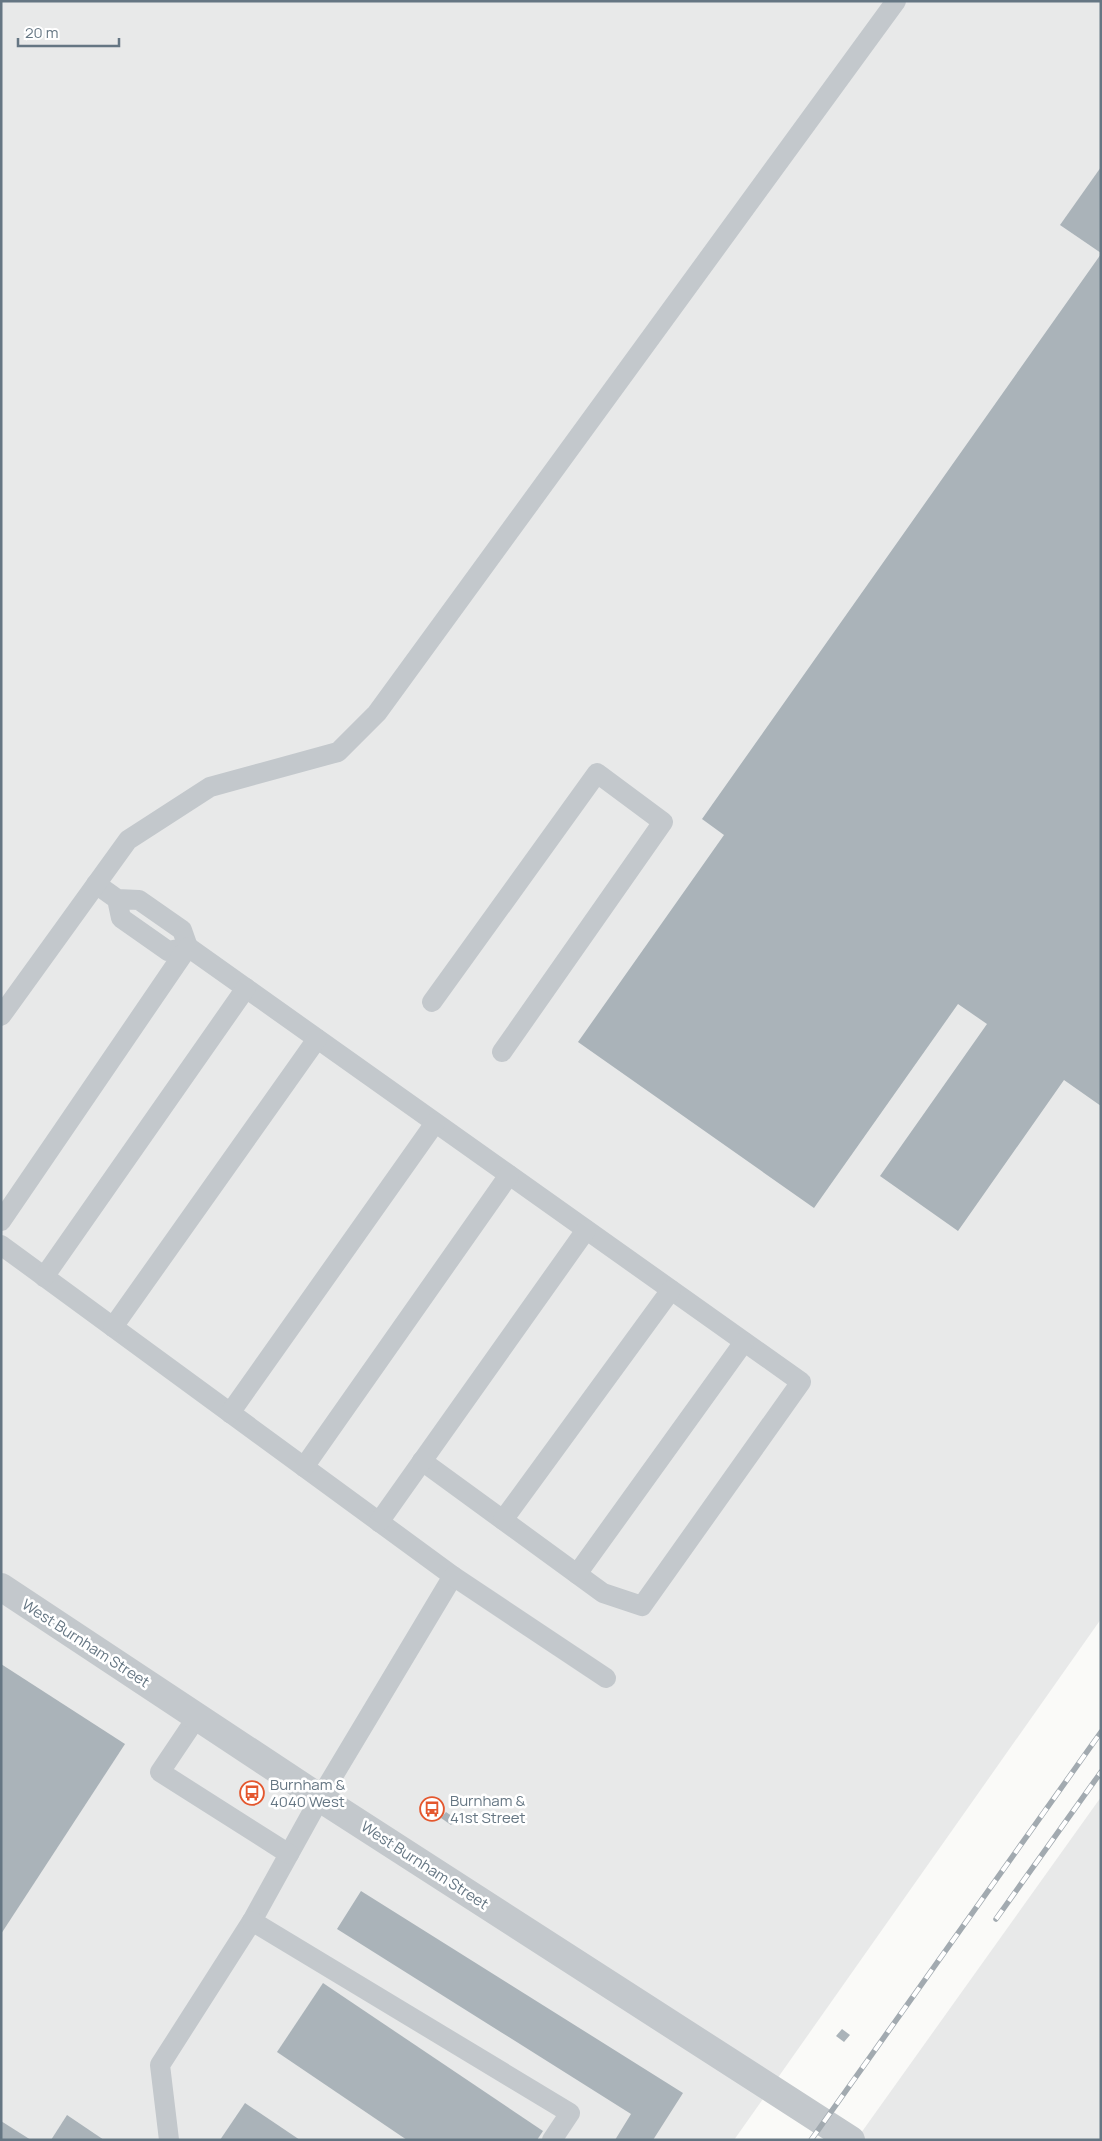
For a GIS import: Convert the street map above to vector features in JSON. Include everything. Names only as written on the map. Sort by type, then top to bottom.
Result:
[{"type":"street","name":"West Burnham Street","points":[[1,1587],[320,1798],[851,2140]]},
{"type":"lane","points":[[1,1016],[128,840],[210,787],[338,752],[377,713],[896,1]]},
{"type":"lane","points":[[432,1002],[597,773],[663,822],[502,1052]]},
{"type":"lane","points":[[96,884],[117,899],[121,918],[168,951],[188,947],[801,1382],[642,1606],[603,1593],[422,1461]]},
{"type":"lane","points":[[1,1221],[188,947]]},
{"type":"lane","points":[[44,1277],[246,988]]},
{"type":"lane","points":[[113,1327],[317,1039]]},
{"type":"lane","points":[[230,1413],[435,1123]]},
{"type":"lane","points":[[304,1467],[509,1175]]},
{"type":"lane","points":[[379,1522],[586,1230]]},
{"type":"lane","points":[[1,1245],[452,1576],[606,1678]]},
{"type":"lane","points":[[503,1520],[671,1290]]},
{"type":"lane","points":[[577,1574],[744,1342]]},
{"type":"lane","points":[[169,2140],[160,2065],[252,1921],[320,1798],[452,1576]]},
{"type":"lane","points":[[197,1717],[160,1772],[289,1854]]},
{"type":"lane","points":[[252,1921],[570,2113],[552,2140]]},
{"type":"shaded area","points":[[1,1],[1101,1],[1101,1619],[734,2140],[1,2140]]},
{"type":"shaded area","points":[[1101,1797],[1101,2140],[856,2140]]},
{"type":"building","points":[[1101,167],[1101,253],[1060,225]]},
{"type":"building","points":[[1101,254],[1101,1106],[1064,1080],[958,1231],[880,1176],[987,1024],[958,1004],[814,1208],[578,1042],[724,835],[702,819]]},
{"type":"building","points":[[1,1664],[125,1744],[1,1934]]},
{"type":"building","points":[[446,1812],[456,1819],[451,1825],[441,1818]]},
{"type":"building","points":[[361,1891],[683,2093],[653,2140],[615,2140],[631,2114],[337,1929]]},
{"type":"building","points":[[323,1983],[543,2131],[537,2140],[407,2140],[277,2052]]},
{"type":"building","points":[[842,2029],[850,2035],[844,2042],[836,2036]]},
{"type":"building","points":[[245,2103],[300,2140],[220,2140]]},
{"type":"building","points":[[67,2115],[104,2140],[51,2140]]},
{"type":"building","points":[[1,2121],[31,2140],[1,2140]]},
{"type":"railway","points":[[811,2140],[1101,1732]]},
{"type":"railway","points":[[996,1919],[1101,1772]]},
{"type":"place","name":"Burnham & 4040 West","points":[[252,1793]]},
{"type":"place","name":"Burnham & 41st Street","points":[[432,1809]]}]
